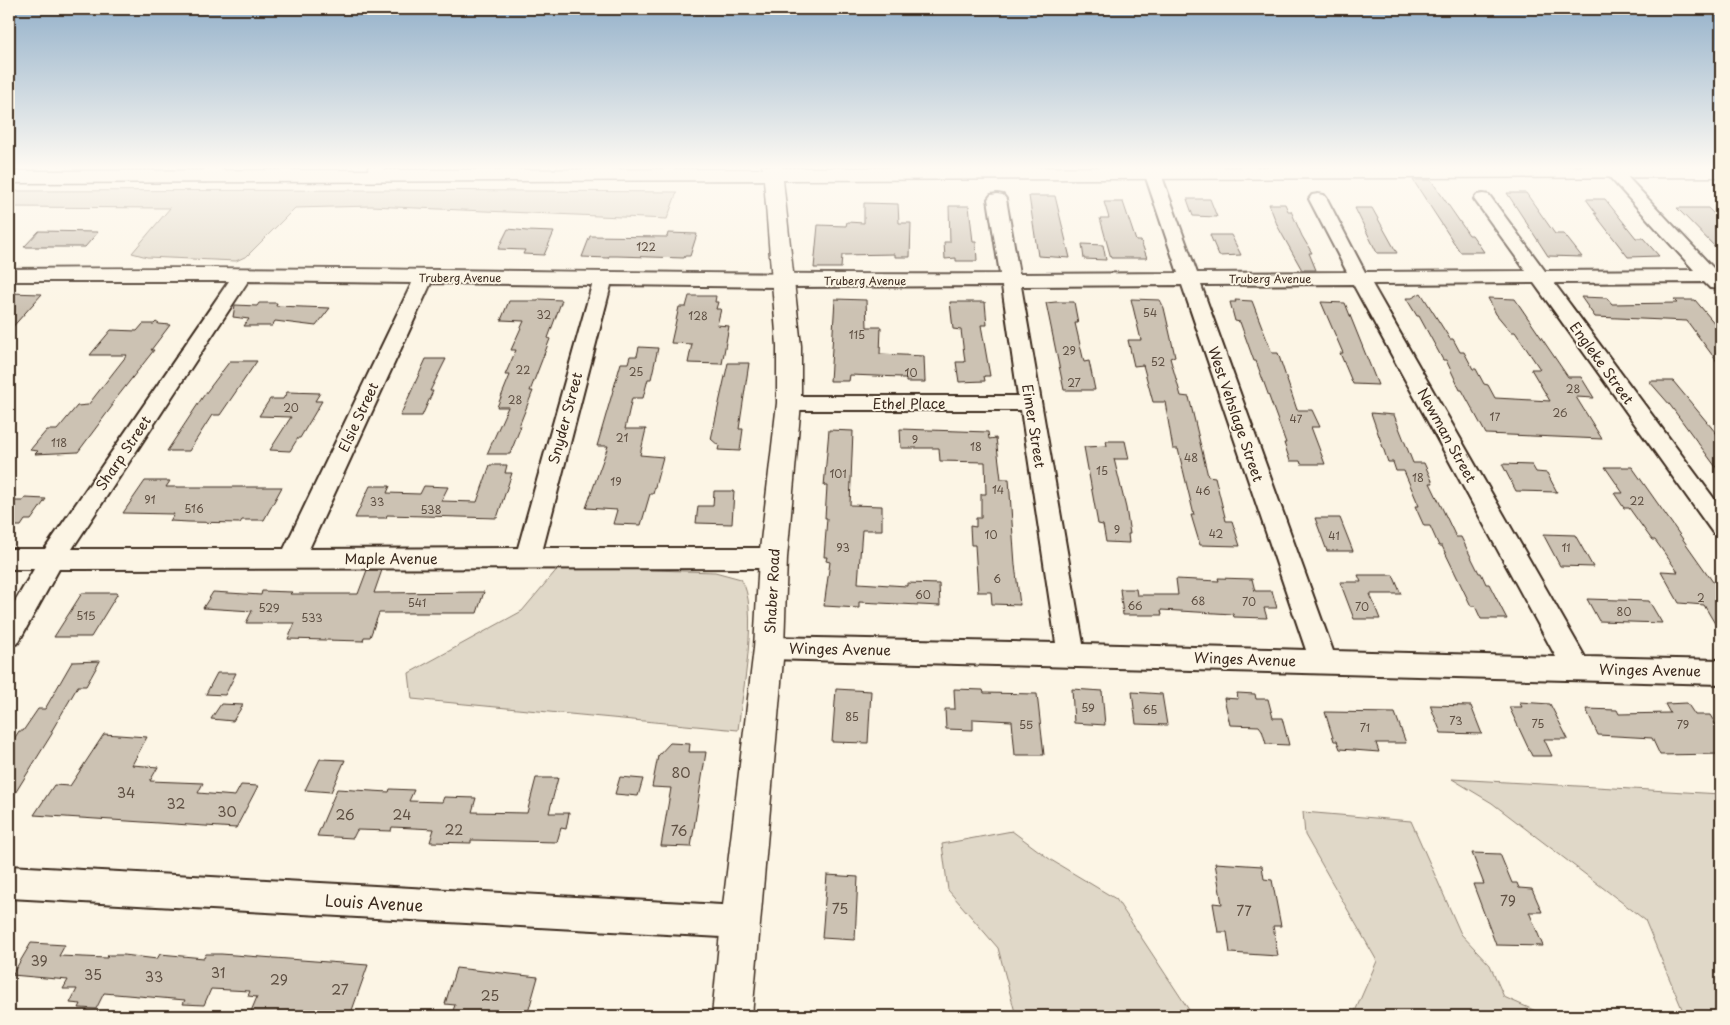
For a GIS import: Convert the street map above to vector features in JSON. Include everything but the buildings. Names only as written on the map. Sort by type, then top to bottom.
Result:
[{"type":"main road","name":"Shaber Road","points":[[732,1016],[769,648],[773,558],[789,403],[789,346],[777,214]]},
{"type":"street","name":"Eimer Street","points":[[1000,214],[1071,654]]},
{"type":"street","name":"West Vehslage Street","points":[[1166,214],[1323,661]]},
{"type":"street","name":"Newman Street","points":[[1326,214],[1577,669]]},
{"type":"street","name":"Engleke Street","points":[[1494,214],[1721,526]]},
{"type":"street","points":[[1654,214],[1718,280]]},
{"type":"street","name":"Truberg Avenue","points":[[9,275],[242,275],[784,280],[1539,278],[1718,280]]},
{"type":"street","name":"Sharp Street","points":[[9,635],[52,559],[242,275]]},
{"type":"street","name":"Elsie Street","points":[[292,558],[424,277]]},
{"type":"street","name":"Snyder Street","points":[[528,557],[603,278]]},
{"type":"street","name":"Ethel Place","points":[[789,403],[1030,403]]},
{"type":"street","name":"Maple Avenue","points":[[9,559],[773,558]]},
{"type":"street","name":"Winges Avenue","points":[[769,648],[1071,654],[1721,672]]},
{"type":"street","name":"Louis Avenue","points":[[9,882],[740,922]]},
{"type":"shaded area","points":[[165,214],[289,214],[247,256],[236,261],[147,257],[132,253]]},
{"type":"shaded area","points":[[549,214],[669,214],[667,219]]},
{"type":"shaded area","points":[[559,567],[715,572],[741,579],[749,609],[749,629],[746,674],[738,730],[412,699],[409,673],[522,611]]},
{"type":"shaded area","points":[[1452,779],[1721,794],[1721,1016],[1685,1016],[1645,920],[1492,803]]},
{"type":"shaded area","points":[[1303,812],[1411,821],[1461,934],[1490,965],[1504,997],[1547,1016],[1353,1016],[1377,961],[1305,835]]},
{"type":"shaded area","points":[[1012,831],[1051,860],[1116,899],[1193,1016],[1016,1016],[998,948],[948,890],[942,844]]}]
